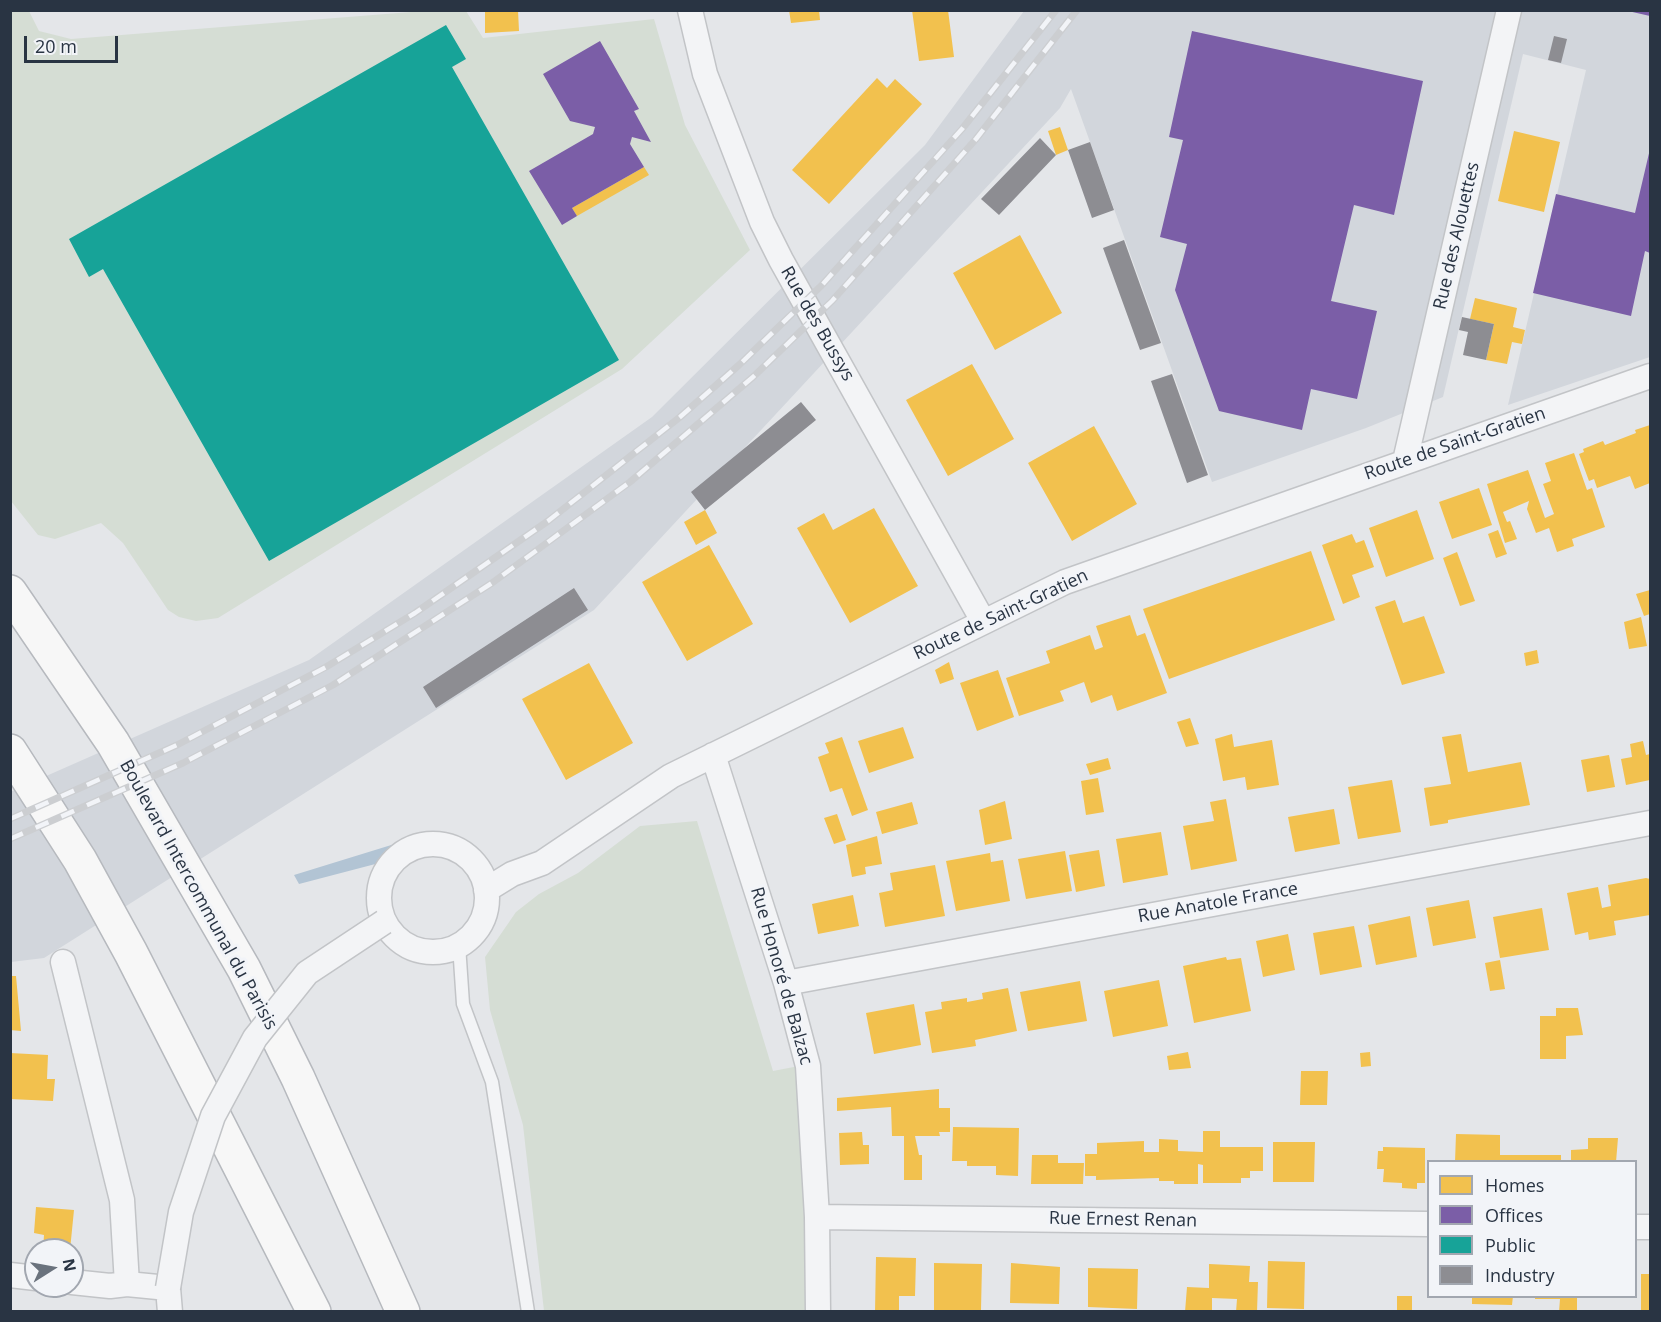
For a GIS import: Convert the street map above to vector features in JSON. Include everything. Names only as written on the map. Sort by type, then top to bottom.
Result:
[{"type":"highway","name":"Boulevard Intercommunal du Parisis","points":[[10,592],[113,742],[185,863],[244,969],[307,1098],[403,1311]]},
{"type":"highway","points":[[10,751],[80,860],[131,952],[314,1311]]},
{"type":"street","name":"Rue des Bussys","points":[[690,10],[705,74],[762,222],[983,621]]},
{"type":"street","name":"Rue des Alouettes","points":[[1405,461],[1509,10]]},
{"type":"street","name":"Route de Saint-Gratien","points":[[486,890],[512,874],[542,863],[671,776],[1065,582],[1650,376]]},
{"type":"street","name":"Rue Honoré de Balzac","points":[[713,755],[786,983],[808,1066],[817,1217],[818,1311]]},
{"type":"street","name":"Rue Anatole France","points":[[786,983],[1650,823]]},
{"type":"street","points":[[435,844],[453,848],[469,858],[480,872],[486,890],[486,906],[481,922],[472,935],[459,945],[443,951],[425,952],[409,946],[394,936],[384,922],[379,904],[380,885],[387,868],[400,855],[416,846],[435,844]]},
{"type":"street","points":[[170,1311],[168,1287],[181,1212],[213,1116],[255,1038],[307,973],[384,922]]},
{"type":"street","points":[[63,962],[122,1200],[127,1284]]},
{"type":"street","name":"Rue Ernest Renan","points":[[817,1217],[1427,1224]]},
{"type":"street","points":[[84,1283],[168,1287]]},
{"type":"lane","points":[[459,945],[463,1004],[492,1082],[528,1311]]},
{"type":"shaded area","points":[[436,10],[466,11],[483,38],[654,19],[685,125],[750,250],[622,369],[218,618],[196,621],[179,617],[168,610],[123,543],[101,523],[55,539],[38,535],[11,501],[11,11],[29,11],[39,31],[71,39]]},
{"type":"shaded area","points":[[1024,11],[1650,11],[1650,357],[1508,405],[1586,70],[1523,54],[1443,397],[1366,428],[1212,482],[1071,89],[1060,108],[594,610],[44,958],[11,962],[10,792],[309,660],[652,417],[925,145]]},
{"type":"shaded area","points":[[697,821],[773,1071],[799,1066],[803,1187],[814,1217],[805,1282],[807,1311],[544,1311],[523,1125],[490,1010],[485,957],[516,912],[539,894],[578,873],[640,826]]},
{"type":"water","points":[[438,836],[452,844],[406,847],[383,862],[299,884],[294,875],[414,838]]},
{"type":"building: Homes","points":[[485,10],[518,10],[519,31],[485,33]]},
{"type":"building: Homes","points":[[789,10],[819,10],[820,20],[791,23]]},
{"type":"building: Homes","points":[[912,10],[948,10],[954,57],[919,61]]},
{"type":"building: Homes","points":[[877,78],[887,88],[895,79],[922,104],[829,204],[792,170]]},
{"type":"building: Homes","points":[[1060,127],[1068,150],[1056,155],[1048,131]]},
{"type":"building: Homes","points":[[1514,131],[1560,142],[1544,212],[1498,201]]},
{"type":"building: Homes","points":[[644,167],[649,175],[577,216],[572,208]]},
{"type":"building: Homes","points":[[1020,235],[1062,313],[995,350],[953,273]]},
{"type":"building: Homes","points":[[1475,298],[1517,308],[1513,327],[1525,330],[1522,344],[1512,342],[1507,364],[1486,360],[1494,324],[1470,319]]},
{"type":"building: Homes","points":[[972,364],[1014,439],[948,476],[906,400]]},
{"type":"building: Homes","points":[[1650,425],[1650,483],[1635,489],[1630,476],[1597,488],[1594,479],[1589,481],[1579,454],[1584,452],[1583,449],[1603,441],[1605,445]]},
{"type":"building: Homes","points":[[1094,426],[1137,504],[1072,541],[1028,463]]},
{"type":"building: Homes","points":[[1574,453],[1587,490],[1592,488],[1605,527],[1572,539],[1574,546],[1557,552],[1549,528],[1536,533],[1527,509],[1529,501],[1503,512],[1507,522],[1510,521],[1517,539],[1505,543],[1487,484],[1528,470],[1545,518],[1554,514],[1543,484],[1551,481],[1545,463]]},
{"type":"building: Homes","points":[[1479,488],[1492,525],[1452,539],[1439,502]]},
{"type":"building: Homes","points":[[874,508],[918,586],[850,623],[797,528],[824,513],[833,530]]},
{"type":"building: Homes","points":[[705,510],[717,533],[696,545],[684,522]]},
{"type":"building: Homes","points":[[1417,510],[1434,559],[1386,577],[1369,528]]},
{"type":"building: Homes","points":[[1498,530],[1507,554],[1496,558],[1488,534]]},
{"type":"building: Homes","points":[[1352,534],[1356,543],[1364,540],[1374,567],[1352,575],[1360,597],[1343,604],[1322,545]]},
{"type":"building: Homes","points":[[709,545],[753,624],[687,661],[642,582]]},
{"type":"building: Homes","points":[[1311,551],[1335,620],[1169,679],[1143,609]]},
{"type":"building: Homes","points":[[1457,552],[1475,601],[1460,606],[1443,558]]},
{"type":"building: Homes","points":[[1650,590],[1650,614],[1644,616],[1636,594]]},
{"type":"building: Homes","points":[[1395,600],[1403,623],[1424,616],[1445,673],[1402,685],[1375,607]]},
{"type":"building: Homes","points":[[1130,615],[1137,636],[1145,633],[1167,693],[1117,711],[1112,695],[1091,703],[1084,682],[1060,691],[1064,701],[1019,716],[1006,678],[1050,663],[1046,651],[1090,635],[1095,650],[1103,647],[1096,626]]},
{"type":"building: Homes","points":[[1641,617],[1647,646],[1629,649],[1624,622]]},
{"type":"building: Homes","points":[[1537,650],[1539,663],[1526,666],[1524,653]]},
{"type":"building: Homes","points":[[949,662],[954,679],[940,684],[935,670]]},
{"type":"building: Homes","points":[[589,663],[633,743],[566,780],[522,699]]},
{"type":"building: Homes","points":[[998,670],[1014,717],[977,731],[960,683]]},
{"type":"building: Homes","points":[[1190,718],[1199,744],[1186,747],[1177,722]]},
{"type":"building: Homes","points":[[903,727],[914,758],[869,773],[858,741]]},
{"type":"building: Homes","points":[[1232,734],[1234,747],[1272,740],[1279,785],[1247,790],[1245,777],[1223,781],[1215,739]]},
{"type":"building: Homes","points":[[1461,734],[1468,772],[1521,762],[1530,805],[1448,820],[1448,823],[1430,826],[1424,788],[1451,784],[1442,737]]},
{"type":"building: Homes","points":[[842,737],[868,810],[852,816],[842,788],[830,792],[818,757],[829,753],[825,743]]},
{"type":"building: Homes","points":[[1643,741],[1646,755],[1650,754],[1650,780],[1626,785],[1621,759],[1632,757],[1630,744]]},
{"type":"building: Homes","points":[[1609,755],[1615,787],[1587,792],[1581,760]]},
{"type":"building: Homes","points":[[1108,758],[1111,769],[1090,775],[1086,764]]},
{"type":"building: Homes","points":[[1098,778],[1104,812],[1086,815],[1081,781]]},
{"type":"building: Homes","points":[[1392,780],[1401,832],[1358,839],[1348,787]]},
{"type":"building: Homes","points":[[1226,799],[1237,861],[1191,870],[1183,826],[1214,821],[1210,802]]},
{"type":"building: Homes","points":[[1005,801],[1012,839],[985,845],[979,810]]},
{"type":"building: Homes","points":[[912,802],[918,824],[882,834],[876,812]]},
{"type":"building: Homes","points":[[1334,809],[1340,844],[1295,852],[1288,817]]},
{"type":"building: Homes","points":[[837,814],[846,840],[834,844],[824,818]]},
{"type":"building: Homes","points":[[1161,832],[1168,875],[1123,883],[1116,839]]},
{"type":"building: Homes","points":[[877,836],[882,864],[865,867],[866,874],[852,877],[846,845]]},
{"type":"building: Homes","points":[[1099,850],[1105,886],[1076,892],[1069,855]]},
{"type":"building: Homes","points":[[1065,851],[1072,891],[1026,899],[1018,859]]},
{"type":"building: Homes","points":[[990,853],[991,862],[1003,860],[1010,901],[956,911],[946,861]]},
{"type":"building: Homes","points":[[935,865],[945,916],[885,927],[879,893],[893,890],[890,873]]},
{"type":"building: Homes","points":[[1650,879],[1650,915],[1614,921],[1616,935],[1589,940],[1588,932],[1575,935],[1567,893],[1598,887],[1602,908],[1611,906],[1608,885]]},
{"type":"building: Homes","points":[[853,895],[859,926],[818,934],[812,904]]},
{"type":"building: Homes","points":[[1469,900],[1476,938],[1433,946],[1426,908]]},
{"type":"building: Homes","points":[[1542,908],[1549,950],[1500,958],[1493,917]]},
{"type":"building: Homes","points":[[1410,916],[1417,957],[1376,965],[1368,925]]},
{"type":"building: Homes","points":[[1354,926],[1362,967],[1320,975],[1313,933]]},
{"type":"building: Homes","points":[[1288,934],[1295,970],[1263,977],[1256,941]]},
{"type":"building: Homes","points":[[1226,957],[1227,960],[1241,958],[1251,1011],[1194,1023],[1183,966]]},
{"type":"building: Homes","points":[[1500,960],[1505,989],[1490,991],[1485,963]]},
{"type":"building: Homes","points":[[10,976],[16,976],[21,1031],[10,1030]]},
{"type":"building: Homes","points":[[1159,980],[1168,1026],[1113,1037],[1104,991]]},
{"type":"building: Homes","points":[[1080,981],[1087,1021],[1028,1031],[1020,992]]},
{"type":"building: Homes","points":[[1008,988],[1017,1031],[975,1040],[976,1046],[932,1053],[925,1012],[942,1009],[941,1002],[967,998],[967,1002],[983,999],[982,993]]},
{"type":"building: Homes","points":[[914,1004],[921,1045],[874,1054],[866,1013]]},
{"type":"building: Homes","points":[[1556,1008],[1578,1008],[1583,1035],[1566,1036],[1566,1059],[1540,1059],[1540,1016],[1556,1016]]},
{"type":"building: Homes","points":[[1188,1052],[1191,1068],[1169,1070],[1167,1056]]},
{"type":"building: Homes","points":[[1370,1052],[1371,1066],[1361,1067],[1360,1053]]},
{"type":"building: Homes","points":[[10,1053],[48,1055],[47,1079],[55,1079],[53,1101],[10,1099]]},
{"type":"building: Homes","points":[[1301,1071],[1328,1071],[1327,1105],[1300,1105]]},
{"type":"building: Homes","points":[[939,1089],[939,1108],[950,1108],[950,1132],[939,1132],[940,1136],[915,1136],[919,1155],[922,1155],[922,1180],[904,1180],[904,1136],[892,1136],[891,1107],[837,1111],[837,1098]]},
{"type":"building: Homes","points":[[953,1127],[1019,1128],[1018,1176],[996,1175],[996,1166],[967,1166],[967,1161],[952,1161]]},
{"type":"building: Homes","points":[[1203,1131],[1220,1131],[1220,1147],[1263,1147],[1263,1171],[1250,1171],[1250,1178],[1241,1178],[1241,1183],[1203,1183],[1203,1165],[1198,1164],[1198,1184],[1174,1184],[1174,1181],[1159,1181],[1159,1178],[1096,1180],[1096,1176],[1085,1176],[1085,1154],[1097,1154],[1097,1143],[1144,1141],[1144,1152],[1159,1152],[1159,1139],[1178,1140],[1178,1151],[1203,1152]]},
{"type":"building: Homes","points":[[862,1132],[863,1145],[869,1145],[869,1164],[840,1165],[839,1133]]},
{"type":"building: Homes","points":[[1456,1134],[1500,1135],[1500,1155],[1561,1155],[1561,1160],[1455,1160]]},
{"type":"building: Homes","points":[[1588,1138],[1618,1138],[1616,1160],[1571,1160],[1571,1150],[1588,1149]]},
{"type":"building: Homes","points":[[1273,1142],[1315,1142],[1314,1182],[1273,1182]]},
{"type":"building: Homes","points":[[1383,1147],[1425,1148],[1425,1183],[1417,1183],[1417,1189],[1402,1188],[1402,1183],[1383,1182],[1384,1169],[1377,1169],[1378,1151],[1383,1151]]},
{"type":"building: Homes","points":[[1032,1155],[1058,1155],[1058,1163],[1084,1163],[1083,1184],[1031,1184]]},
{"type":"building: Homes","points":[[36,1207],[74,1210],[71,1238],[44,1238],[44,1235],[34,1233]]},
{"type":"building: Homes","points":[[876,1257],[916,1258],[915,1296],[899,1296],[899,1312],[875,1312]]},
{"type":"building: Homes","points":[[1268,1261],[1305,1262],[1304,1309],[1267,1308]]},
{"type":"building: Homes","points":[[934,1263],[982,1264],[981,1310],[934,1310]]},
{"type":"building: Homes","points":[[1011,1263],[1060,1267],[1059,1304],[1010,1303]]},
{"type":"building: Homes","points":[[1209,1264],[1250,1266],[1249,1282],[1258,1282],[1257,1312],[1236,1312],[1237,1299],[1212,1298],[1212,1312],[1185,1312],[1187,1287],[1209,1288]]},
{"type":"building: Homes","points":[[1088,1268],[1138,1269],[1137,1309],[1088,1307]]},
{"type":"building: Homes","points":[[1641,1274],[1650,1274],[1650,1312],[1641,1312]]},
{"type":"building: Homes","points":[[1397,1296],[1412,1296],[1412,1312],[1397,1312]]},
{"type":"building: Homes","points":[[1472,1298],[1513,1298],[1512,1305],[1472,1304]]},
{"type":"building: Homes","points":[[1577,1298],[1577,1312],[1559,1312],[1560,1299],[1535,1299]]},
{"type":"building: Offices","points":[[1650,10],[1650,16],[1628,11]]},
{"type":"building: Offices","points":[[1192,31],[1423,81],[1394,215],[1354,205],[1331,301],[1377,311],[1357,399],[1311,389],[1302,430],[1219,411],[1175,290],[1187,244],[1160,237],[1183,140],[1169,137]]},
{"type":"building: Offices","points":[[600,41],[639,109],[634,111],[651,142],[632,137],[630,144],[644,167],[572,208],[577,216],[562,225],[529,171],[593,134],[595,127],[570,121],[543,74]]},
{"type":"building: Offices","points":[[1650,149],[1650,253],[1645,251],[1631,316],[1533,293],[1556,194],[1635,213]]},
{"type":"building: Public","points":[[446,25],[466,59],[452,67],[619,360],[269,561],[103,269],[89,277],[69,239]]},
{"type":"building: Industry","points":[[1554,36],[1567,39],[1561,63],[1548,60]]},
{"type":"building: Industry","points":[[1040,138],[1056,155],[999,215],[981,199]]},
{"type":"building: Industry","points":[[1090,142],[1114,210],[1092,218],[1068,150]]},
{"type":"building: Industry","points":[[1124,240],[1161,343],[1140,350],[1103,248]]},
{"type":"building: Industry","points":[[1462,317],[1494,324],[1486,360],[1463,355],[1468,332],[1459,330]]},
{"type":"building: Industry","points":[[1172,374],[1208,475],[1187,483],[1151,381]]},
{"type":"building: Industry","points":[[801,402],[816,420],[705,510],[691,492]]},
{"type":"building: Industry","points":[[574,588],[588,610],[436,708],[423,687]]},
{"type":"railway","points":[[10,819],[177,745],[326,667],[415,613],[548,521],[680,417],[739,365],[822,285],[962,129],[1056,10]]},
{"type":"railway","points":[[10,839],[183,763],[333,685],[492,583],[630,482],[753,377],[832,301],[976,139],[1077,10]]}]
